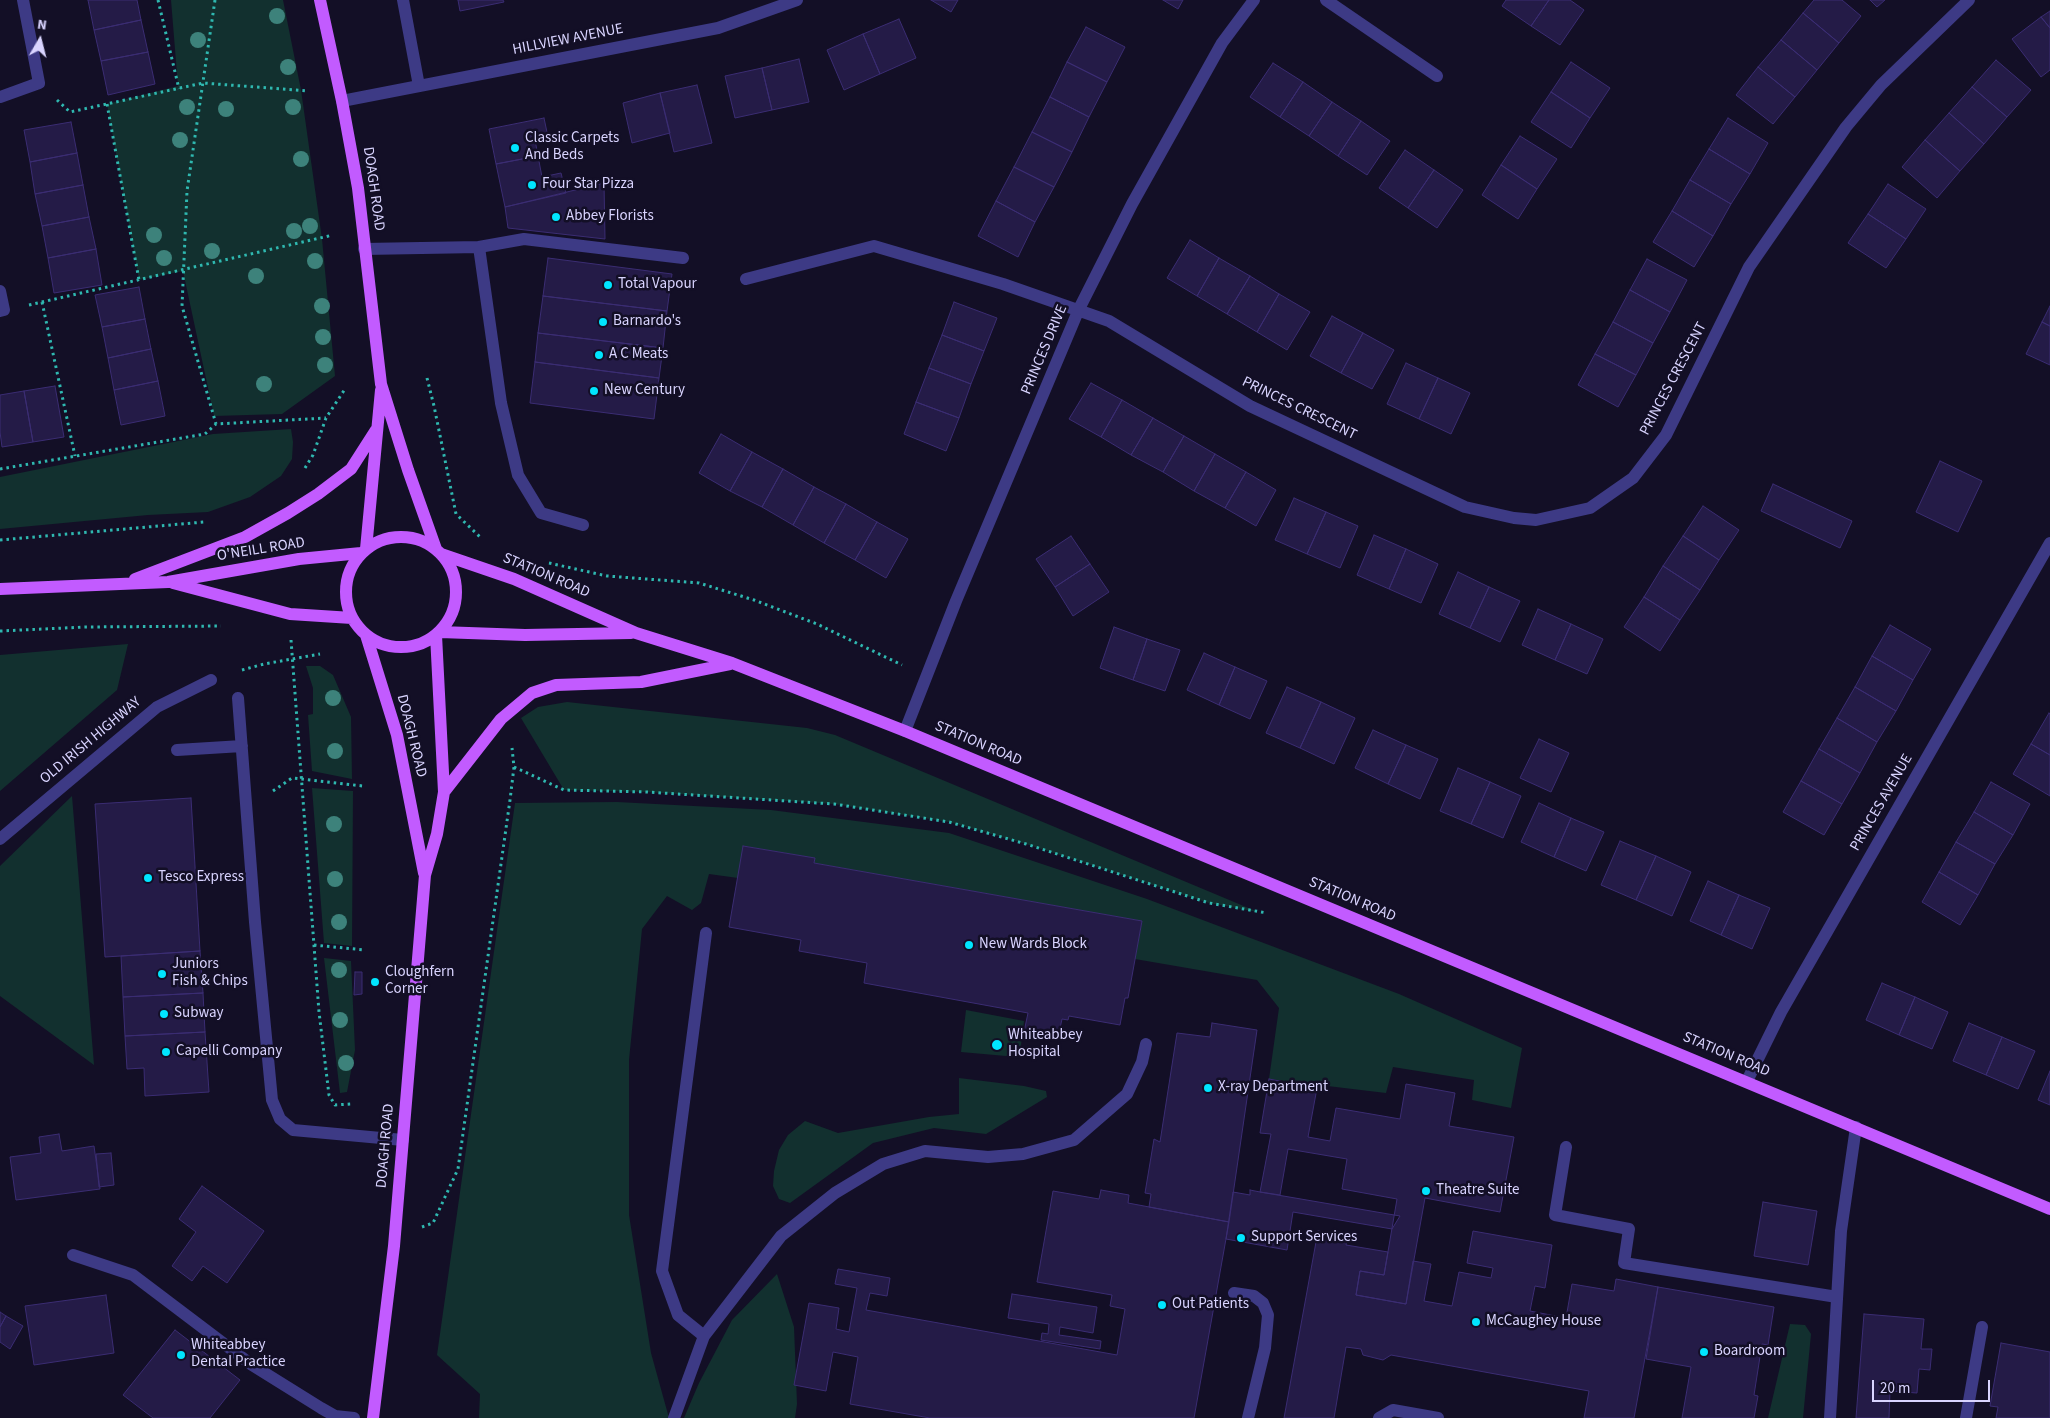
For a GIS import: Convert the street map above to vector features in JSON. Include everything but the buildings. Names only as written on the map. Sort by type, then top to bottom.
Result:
[{"type":"main road","name":"DOAGH ROAD","points":[[320,0],[342,101],[358,188],[381,384],[408,470],[438,552]]},
{"type":"main road","name":"DOAGH ROAD","points":[[363,551],[381,384]]},
{"type":"main road","points":[[124,584],[245,538],[288,513],[318,494],[351,469],[376,430]]},
{"type":"main road","points":[[393,537],[409,537],[423,542],[438,552],[451,568],[456,584],[456,602],[450,618],[438,634],[419,645],[401,648],[382,645],[366,635],[352,618],[346,602],[346,584],[351,568],[363,551],[379,541],[393,537]]},
{"type":"main road","name":"O'NEILL ROAD","points":[[0,589],[168,582],[298,559],[363,551]]},
{"type":"main road","name":"STATION ROAD","points":[[438,552],[514,578],[636,633],[732,663],[905,732],[2050,1208]]},
{"type":"main road","name":"O'NEILL ROAD","points":[[168,582],[290,614],[352,618]]},
{"type":"main road","name":"STATION ROAD","points":[[438,634],[636,633]]},
{"type":"main road","name":"DOAGH ROAD","points":[[373,1418],[395,1238],[425,875],[437,834],[444,792],[438,634]]},
{"type":"main road","name":"DOAGH ROAD","points":[[366,635],[397,735],[425,875]]},
{"type":"main road","points":[[444,792],[501,720],[532,694],[556,685],[641,682],[732,663]]},
{"type":"street","points":[[0,97],[39,83],[23,0]]},
{"type":"street","points":[[403,0],[419,86]]},
{"type":"street","name":"HILLVIEW AVENUE","points":[[342,101],[718,28],[797,0]]},
{"type":"street","name":"PRINCES DRIVE","points":[[905,732],[925,676],[1079,309],[1132,204],[1189,102],[1222,44],[1254,0]]},
{"type":"street","points":[[1326,0],[1437,76]]},
{"type":"street","name":"PRINCES CRESCENT","points":[[746,279],[874,246],[1003,284],[1109,321],[1250,406],[1464,507],[1514,518],[1536,520],[1590,508],[1633,478],[1666,435],[1749,267],[1846,126],[1881,85],[1969,0]]},
{"type":"street","points":[[364,249],[479,247],[524,239],[683,258]]},
{"type":"street","points":[[479,247],[501,403],[518,475],[541,513],[583,525]]},
{"type":"street","points":[[0,291],[2,311]]},
{"type":"street","name":"PRINCES AVENUE","points":[[1747,1081],[1781,1012],[2050,543]]},
{"type":"street","name":"OLD IRISH HIGHWAY","points":[[0,839],[157,707],[211,680]]},
{"type":"street","points":[[238,698],[255,922],[272,1100],[280,1119],[293,1130],[403,1140]]},
{"type":"street","points":[[177,750],[242,746]]},
{"type":"street","points":[[704,1336],[678,1315],[662,1271],[706,933]]},
{"type":"street","points":[[674,1418],[704,1336],[781,1236],[835,1193],[883,1164],[925,1151],[988,1158],[1023,1154],[1074,1140],[1127,1094],[1142,1062],[1146,1044]]},
{"type":"street","points":[[1830,1418],[1842,1231],[1856,1127]]},
{"type":"street","points":[[1566,1147],[1554,1215],[1630,1229],[1624,1263],[1837,1297]]},
{"type":"street","points":[[73,1255],[133,1275],[252,1364],[335,1416],[354,1418]]},
{"type":"street","points":[[1234,1293],[1254,1296],[1263,1303],[1268,1315],[1265,1348],[1248,1418]]},
{"type":"street","points":[[1966,1418],[1982,1327]]},
{"type":"street","points":[[1379,1418],[1392,1410],[1438,1418]]},
{"type":"path","points":[[158,0],[179,89]]},
{"type":"path","points":[[215,0],[187,191],[182,306],[216,424]]},
{"type":"path","points":[[39,83],[70,112],[203,83],[308,91]]},
{"type":"path","points":[[107,104],[139,280]]},
{"type":"path","points":[[2,311],[333,236]]},
{"type":"path","points":[[42,302],[75,456]]},
{"type":"path","points":[[427,378],[456,514],[477,535],[485,540]]},
{"type":"path","points":[[300,475],[313,455],[326,418],[344,389]]},
{"type":"path","points":[[0,469],[205,434],[216,424],[326,418]]},
{"type":"path","points":[[0,540],[205,521]]},
{"type":"path","points":[[546,562],[607,576],[699,583],[754,600],[817,624],[925,676]]},
{"type":"path","points":[[0,631],[86,627],[226,626]]},
{"type":"path","points":[[290,635],[319,1012],[330,1095],[335,1105],[351,1104]]},
{"type":"path","points":[[211,680],[264,664],[320,654]]},
{"type":"path","points":[[395,1238],[433,1223],[458,1168],[514,767],[514,752],[501,720]]},
{"type":"path","points":[[514,767],[564,790],[647,792],[834,804],[949,822],[1026,844],[1209,902],[1268,913]]},
{"type":"path","points":[[272,792],[292,778],[363,786]]},
{"type":"path","points":[[314,945],[366,950]]},
{"type":"green space","points":[[171,0],[283,0],[301,90],[322,239],[335,376],[282,414],[214,416],[183,271],[139,280],[107,104],[178,86]]},
{"type":"green space","points":[[291,429],[293,442],[292,459],[281,476],[250,497],[208,512],[148,515],[0,529],[0,477],[213,434]]},
{"type":"green space","points":[[128,644],[117,690],[0,791],[0,655]]},
{"type":"green space","points":[[306,666],[320,666],[333,675],[351,717],[352,779],[312,771],[308,715],[313,714],[313,688]]},
{"type":"green space","points":[[567,702],[807,728],[835,735],[1258,912],[1209,903],[1026,844],[949,822],[834,804],[647,792],[564,790],[521,718],[538,707]]},
{"type":"green space","points":[[312,788],[353,791],[352,946],[324,943]]},
{"type":"green space","points":[[72,796],[94,1065],[0,996],[0,866]]},
{"type":"green space","points":[[617,802],[771,810],[949,833],[1147,899],[1399,994],[1522,1048],[1511,1108],[1472,1100],[1474,1080],[1393,1067],[1386,1093],[1269,1079],[1279,1008],[1257,980],[1135,959],[1142,921],[814,863],[815,858],[744,846],[738,878],[709,874],[701,903],[692,910],[667,896],[642,929],[629,1060],[629,1215],[651,1353],[669,1418],[479,1418],[480,1394],[437,1355],[515,803]]},
{"type":"green space","points":[[324,958],[351,961],[355,1050],[347,1092],[340,1093]]},
{"type":"green space","points":[[966,1010],[1024,1021],[1020,1053],[1006,1056],[961,1052]]},
{"type":"green space","points":[[959,1078],[1024,1086],[1046,1091],[1047,1097],[986,1134],[934,1128],[873,1143],[790,1203],[779,1199],[773,1186],[779,1150],[788,1135],[805,1121],[838,1133],[929,1117],[959,1114]]},
{"type":"green space","points":[[777,1274],[794,1327],[797,1404],[795,1418],[684,1418],[699,1383],[732,1320]]},
{"type":"green space","points":[[1790,1324],[1805,1325],[1811,1334],[1803,1418],[1768,1418]]},
{"type":"place","name":"Classic Carpets And Beds","points":[[515,148]]},
{"type":"place","name":"Four Star Pizza","points":[[532,185]]},
{"type":"place","name":"Abbey Florists","points":[[556,217]]},
{"type":"place","name":"Total Vapour","points":[[608,285]]},
{"type":"place","name":"Barnardo's","points":[[603,322]]},
{"type":"place","name":"A C Meats","points":[[599,355]]},
{"type":"place","name":"New Century","points":[[594,391]]},
{"type":"place","name":"Tesco Express","points":[[148,878]]},
{"type":"place","name":"New Wards Block","points":[[969,945]]},
{"type":"place","name":"Juniors Fish & Chips","points":[[162,974]]},
{"type":"place","name":"Cloughfern Corner","points":[[375,982]]},
{"type":"place","name":"Subway","points":[[164,1014]]},
{"type":"place","name":"Whiteabbey Hospital","points":[[997,1045]]},
{"type":"place","name":"Capelli Company","points":[[166,1052]]},
{"type":"place","name":"X-ray Department","points":[[1208,1088]]},
{"type":"place","name":"Theatre Suite","points":[[1426,1191]]},
{"type":"place","name":"Support Services","points":[[1241,1238]]},
{"type":"place","name":"Out Patients","points":[[1162,1305]]},
{"type":"place","name":"McCaughey House","points":[[1476,1322]]},
{"type":"place","name":"Boardroom","points":[[1704,1352]]},
{"type":"place","name":"Whiteabbey Dental Practice","points":[[181,1355]]}]
